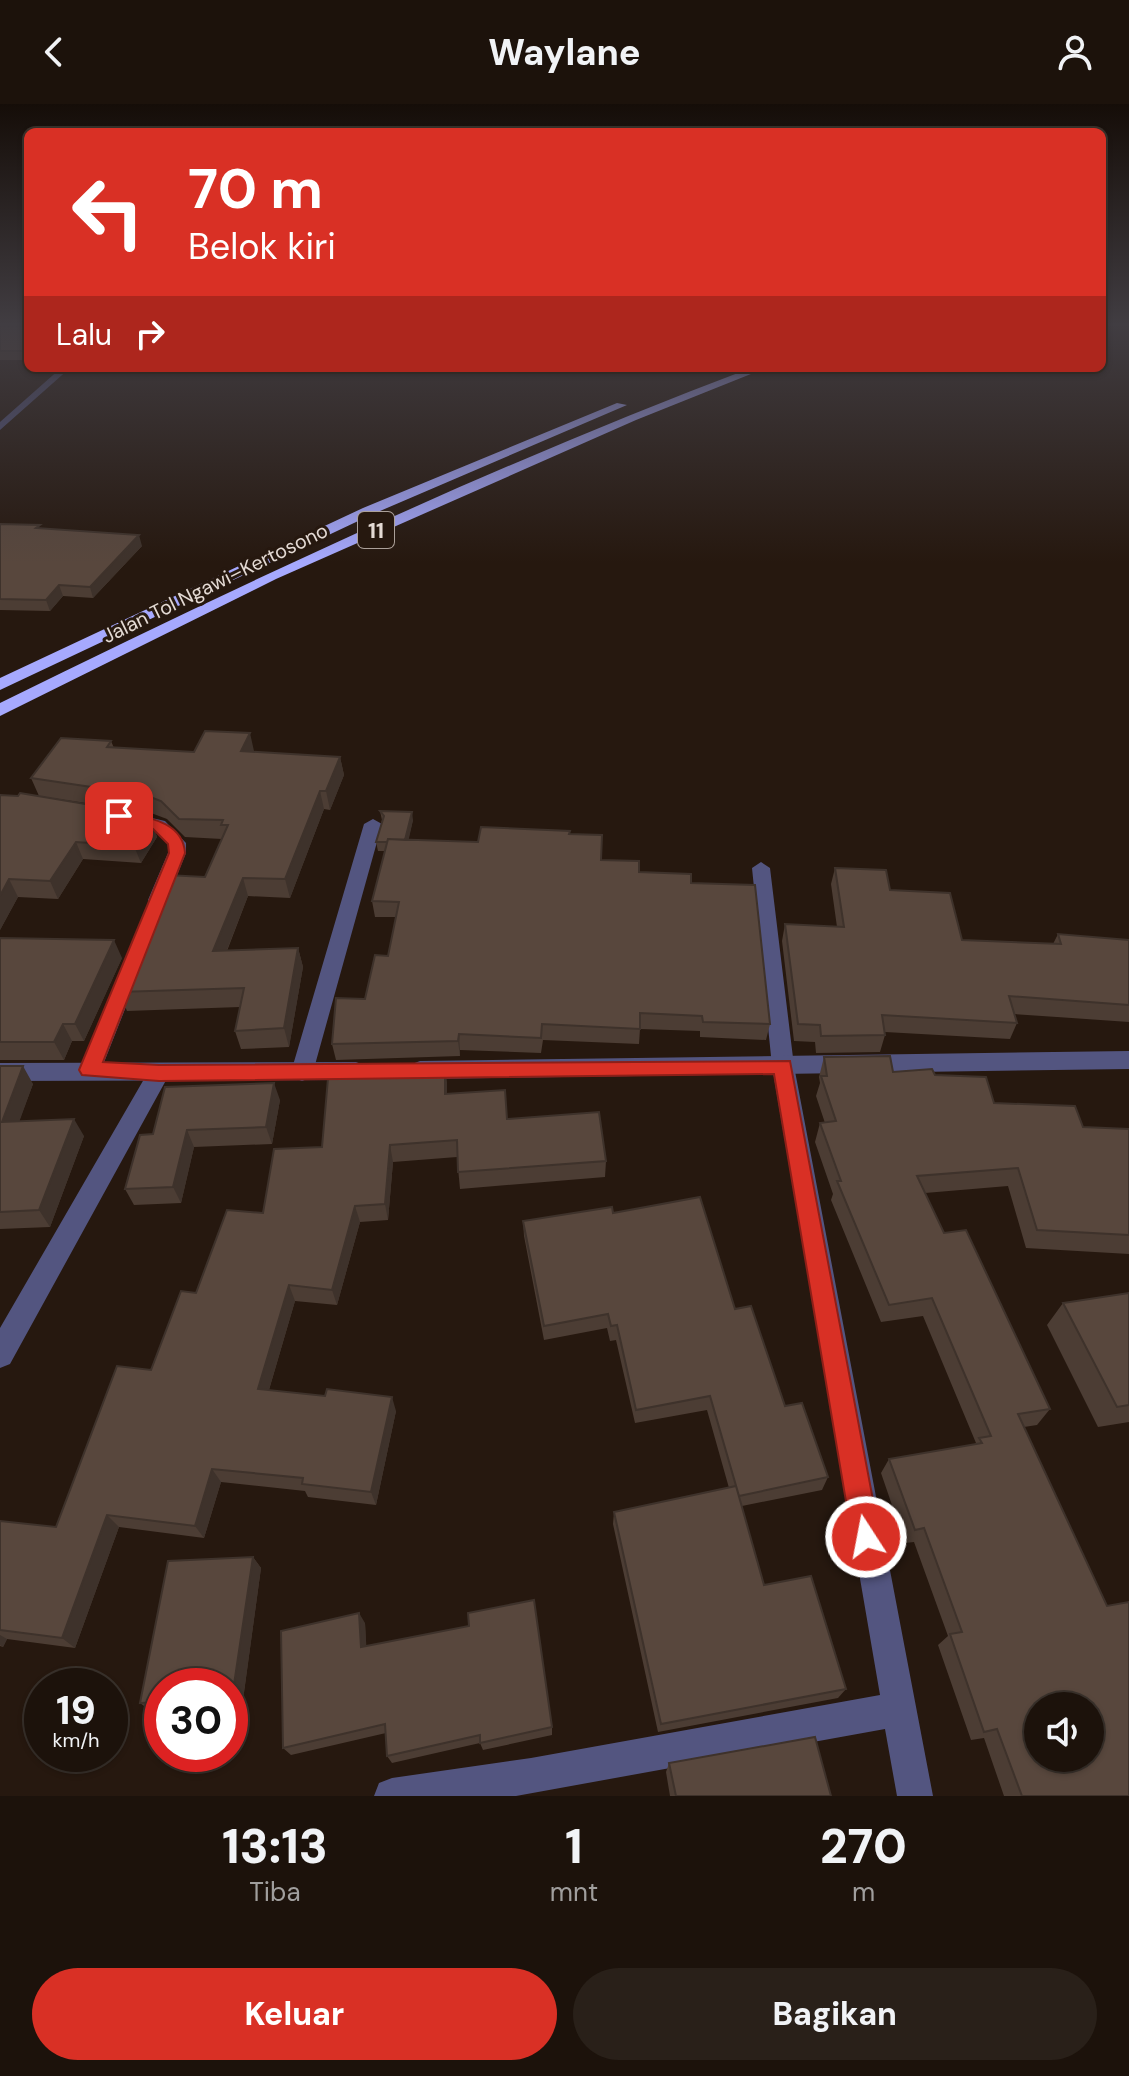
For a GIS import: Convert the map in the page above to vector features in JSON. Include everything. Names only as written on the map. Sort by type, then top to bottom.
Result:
[{"type":"highway","name":"Jalan Tol Ngawi–Kertosono","points":[[0,685],[368,511],[622,405]]},
{"type":"highway","name":"Jalan Tol Ngawi–Kertosono","points":[[0,710],[271,576],[664,405]]},
{"type":"street","points":[[0,427],[25,405]]},
{"type":"street","points":[[101,813],[159,825],[177,843],[177,853],[148,925]]},
{"type":"street","points":[[302,1072],[373,824]]},
{"type":"street","points":[[761,868],[783,1066],[915,1796]]},
{"type":"street","points":[[90,1070],[136,954]]},
{"type":"street","points":[[0,1072],[302,1072],[1129,1060]]},
{"type":"street","points":[[0,1354],[159,1073]]},
{"type":"street","points":[[392,1796],[546,1773],[898,1709]]},
{"type":"building","points":[[0,524],[139,535],[90,587],[59,585],[46,600],[0,599]]},
{"type":"building","points":[[205,731],[250,733],[241,751],[340,757],[326,791],[320,791],[285,879],[243,878],[213,951],[298,948],[284,1028],[235,1031],[244,988],[119,992],[167,875],[205,877],[228,825],[221,825],[223,820],[179,819],[161,801],[145,795],[31,778],[61,738],[111,741],[107,747],[194,752]]},
{"type":"building","points":[[20,793],[145,814],[151,819],[134,846],[76,842],[50,881],[9,879],[0,896],[0,795],[18,796]]},
{"type":"building","points":[[380,811],[412,812],[405,840],[376,842],[384,816]]},
{"type":"building","points":[[481,827],[602,835],[601,860],[639,861],[639,872],[691,874],[691,883],[755,885],[770,1024],[703,1022],[702,1016],[640,1013],[640,1029],[542,1024],[541,1038],[459,1034],[458,1041],[332,1044],[336,998],[365,999],[375,955],[388,956],[399,902],[372,901],[388,839],[478,842]]},
{"type":"building","points":[[835,868],[886,870],[890,890],[950,893],[962,940],[1061,944],[1058,934],[1129,940],[1129,1005],[1009,996],[1017,1023],[882,1015],[885,1035],[821,1036],[820,1025],[798,1024],[785,924],[844,927]]},
{"type":"building","points":[[0,938],[114,940],[75,1024],[63,1024],[54,1042],[0,1042]]},
{"type":"building","points":[[890,1056],[893,1072],[932,1069],[935,1075],[986,1077],[994,1103],[1075,1106],[1083,1127],[1129,1129],[1129,1235],[1037,1230],[1018,1168],[917,1176],[944,1233],[966,1230],[1050,1409],[1018,1414],[1107,1606],[1129,1602],[1129,1796],[1022,1796],[997,1729],[984,1732],[950,1634],[962,1632],[924,1528],[915,1530],[889,1459],[982,1443],[979,1438],[991,1436],[932,1298],[889,1305],[837,1181],[841,1181],[820,1123],[836,1121],[821,1076],[827,1076],[824,1057]]},
{"type":"building","points":[[445,1065],[445,1094],[505,1090],[507,1119],[599,1112],[606,1161],[458,1172],[457,1140],[390,1145],[385,1204],[355,1206],[332,1290],[289,1285],[258,1389],[325,1396],[327,1389],[392,1397],[371,1492],[302,1484],[303,1478],[212,1469],[195,1526],[107,1515],[62,1638],[0,1630],[0,1521],[56,1527],[117,1366],[151,1370],[181,1291],[196,1293],[227,1210],[263,1213],[274,1149],[322,1147],[329,1067]]},
{"type":"building","points":[[0,1066],[23,1066],[2,1122],[74,1119],[39,1210],[0,1212]]},
{"type":"building","points":[[274,1083],[266,1127],[187,1130],[173,1187],[125,1189],[140,1135],[153,1134],[165,1087]]},
{"type":"building","points":[[700,1197],[735,1309],[751,1306],[785,1406],[802,1403],[828,1477],[739,1496],[710,1396],[636,1410],[617,1325],[611,1326],[608,1314],[544,1326],[523,1221],[612,1207],[613,1213]]},
{"type":"building","points":[[1129,1293],[1129,1405],[1117,1407],[1063,1303]]},
{"type":"building","points":[[736,1486],[764,1585],[811,1576],[846,1689],[661,1724],[614,1512]]},
{"type":"building","points":[[253,1557],[236,1668],[147,1668],[168,1561]]},
{"type":"building","points":[[534,1600],[552,1727],[480,1743],[480,1735],[387,1756],[385,1724],[283,1748],[281,1631],[359,1613],[361,1647],[469,1626],[468,1613]]},
{"type":"building","points":[[144,1683],[144,1703],[140,1703]]},
{"type":"building","points":[[815,1737],[831,1796],[676,1796],[669,1763]]},
{"type":"route","points":[[119,816],[159,825],[177,843],[177,853],[90,1070],[159,1073],[783,1066],[866,1537]]}]
